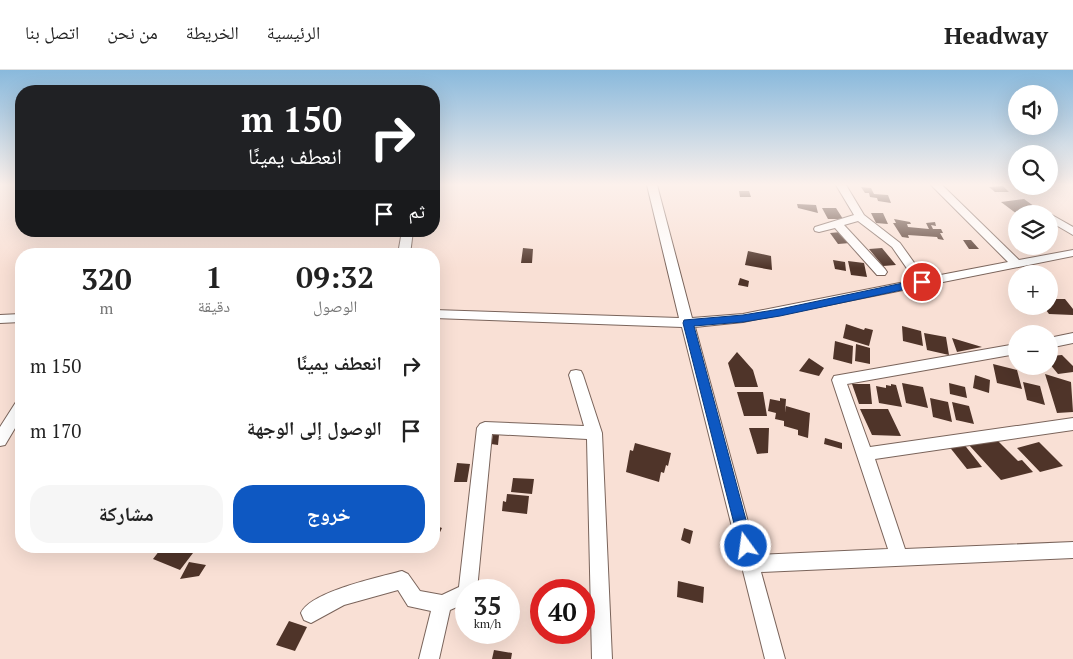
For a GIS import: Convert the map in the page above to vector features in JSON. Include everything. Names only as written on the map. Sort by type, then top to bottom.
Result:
[{"type":"street","points":[[659,212],[775,659]]},
{"type":"street","points":[[857,212],[860,218],[896,245],[922,282]]},
{"type":"street","points":[[963,212],[1015,263]]},
{"type":"street","points":[[819,229],[860,218]]},
{"type":"street","points":[[1058,222],[1073,232]]},
{"type":"street","points":[[837,224],[881,272]]},
{"type":"street","points":[[440,314],[688,323],[743,318],[1073,253]]},
{"type":"street","points":[[0,319],[15,318]]},
{"type":"street","points":[[1058,341],[1073,338]]},
{"type":"street","points":[[899,557],[838,380],[1008,350]]},
{"type":"street","points":[[576,375],[594,433],[602,659]]},
{"type":"street","points":[[0,440],[15,416]]},
{"type":"street","points":[[865,454],[1073,424]]},
{"type":"street","points":[[468,579],[485,428],[594,433]]},
{"type":"street","points":[[751,564],[1073,550]]},
{"type":"street","points":[[311,613],[341,597],[402,580],[415,600],[442,604],[455,598]]},
{"type":"street","points":[[429,659],[442,604]]},
{"type":"building","points":[[824,212],[839,212],[843,219],[828,219]]},
{"type":"building","points":[[871,213],[883,213],[888,224],[876,223]]},
{"type":"building","points":[[894,219],[910,222],[911,224],[907,224],[908,227],[929,229],[926,223],[935,222],[936,226],[931,225],[933,229],[941,229],[943,233],[940,233],[944,240],[937,237],[908,235],[909,238],[902,237],[893,223],[896,223]]},
{"type":"building","points":[[841,232],[850,243],[838,244],[830,233]]},
{"type":"building","points":[[963,240],[971,240],[979,249],[969,249]]},
{"type":"building","points":[[523,248],[533,249],[532,263],[521,263]]},
{"type":"building","points":[[882,248],[896,265],[883,266],[869,249]]},
{"type":"building","points":[[748,251],[771,256],[772,270],[745,265]]},
{"type":"building","points":[[833,260],[845,262],[846,271],[835,269]]},
{"type":"building","points":[[848,261],[864,263],[867,277],[851,275]]},
{"type":"building","points":[[740,278],[749,281],[748,287],[738,285]]},
{"type":"building","points":[[1058,299],[1065,299],[1073,309],[1073,315],[1058,314]]},
{"type":"building","points":[[846,324],[864,330],[865,328],[873,330],[869,346],[843,338]]},
{"type":"building","points":[[902,326],[921,331],[923,346],[903,341]]},
{"type":"building","points":[[924,333],[946,337],[949,355],[927,350]]},
{"type":"building","points":[[952,338],[982,347],[957,352]]},
{"type":"building","points":[[835,341],[853,346],[852,364],[833,359]]},
{"type":"building","points":[[856,344],[870,348],[870,364],[855,361]]},
{"type":"building","points":[[737,352],[753,370],[758,387],[735,387],[728,363]]},
{"type":"building","points":[[1058,355],[1062,355],[1073,366],[1073,372],[1058,374]]},
{"type":"building","points":[[809,358],[824,368],[819,376],[799,371]]},
{"type":"building","points":[[993,364],[1008,368],[1008,375],[1018,375],[1022,389],[997,383]]},
{"type":"building","points":[[975,375],[990,380],[989,393],[973,388]]},
{"type":"building","points":[[1045,375],[1071,382],[1073,412],[1057,413]]},
{"type":"building","points":[[1023,382],[1040,386],[1045,405],[1027,400]]},
{"type":"building","points":[[902,383],[923,387],[928,408],[906,403]]},
{"type":"building","points":[[949,383],[965,387],[967,398],[950,394]]},
{"type":"building","points":[[852,384],[870,384],[872,404],[859,404]]},
{"type":"building","points":[[891,384],[896,385],[902,407],[879,403],[876,386],[886,388],[886,385],[891,386]]},
{"type":"building","points":[[737,392],[763,392],[767,416],[744,416]]},
{"type":"building","points":[[780,398],[786,399],[785,413],[786,406],[810,413],[808,438],[798,435],[798,430],[784,426],[784,421],[775,419],[776,413],[768,411],[770,399],[780,401]]},
{"type":"building","points":[[930,398],[948,402],[952,422],[933,417]]},
{"type":"building","points":[[952,402],[969,406],[974,424],[956,420]]},
{"type":"building","points":[[860,409],[888,409],[901,436],[872,435]]},
{"type":"building","points":[[749,428],[769,428],[768,453],[757,454]]},
{"type":"building","points":[[493,435],[499,435],[498,445],[491,444]]},
{"type":"building","points":[[825,438],[842,443],[842,449],[824,444]]},
{"type":"building","points":[[996,439],[1018,461],[1022,460],[1033,472],[1001,480],[969,445]]},
{"type":"building","points":[[1039,442],[1063,466],[1040,472],[1017,448]]},
{"type":"building","points":[[635,443],[671,453],[668,466],[666,465],[664,473],[661,472],[659,482],[626,472],[630,450],[633,451]]},
{"type":"building","points":[[963,443],[982,467],[967,469],[948,445]]},
{"type":"building","points":[[457,463],[470,464],[467,482],[454,482]]},
{"type":"building","points":[[513,478],[534,479],[532,494],[511,492]]},
{"type":"building","points":[[507,494],[529,496],[527,514],[502,511],[503,501],[506,502]]},
{"type":"building","points":[[684,528],[693,531],[690,544],[681,540]]},
{"type":"building","points":[[158,553],[193,553],[180,570],[153,559]]},
{"type":"building","points":[[189,562],[206,565],[199,576],[180,579]]},
{"type":"building","points":[[678,581],[704,587],[703,603],[677,597]]},
{"type":"building","points":[[289,621],[307,627],[295,651],[276,645]]},
{"type":"building","points":[[494,650],[512,653],[511,659],[492,659]]},
{"type":"route","points":[[746,546],[688,323],[743,318],[799,309],[922,282]]}]
